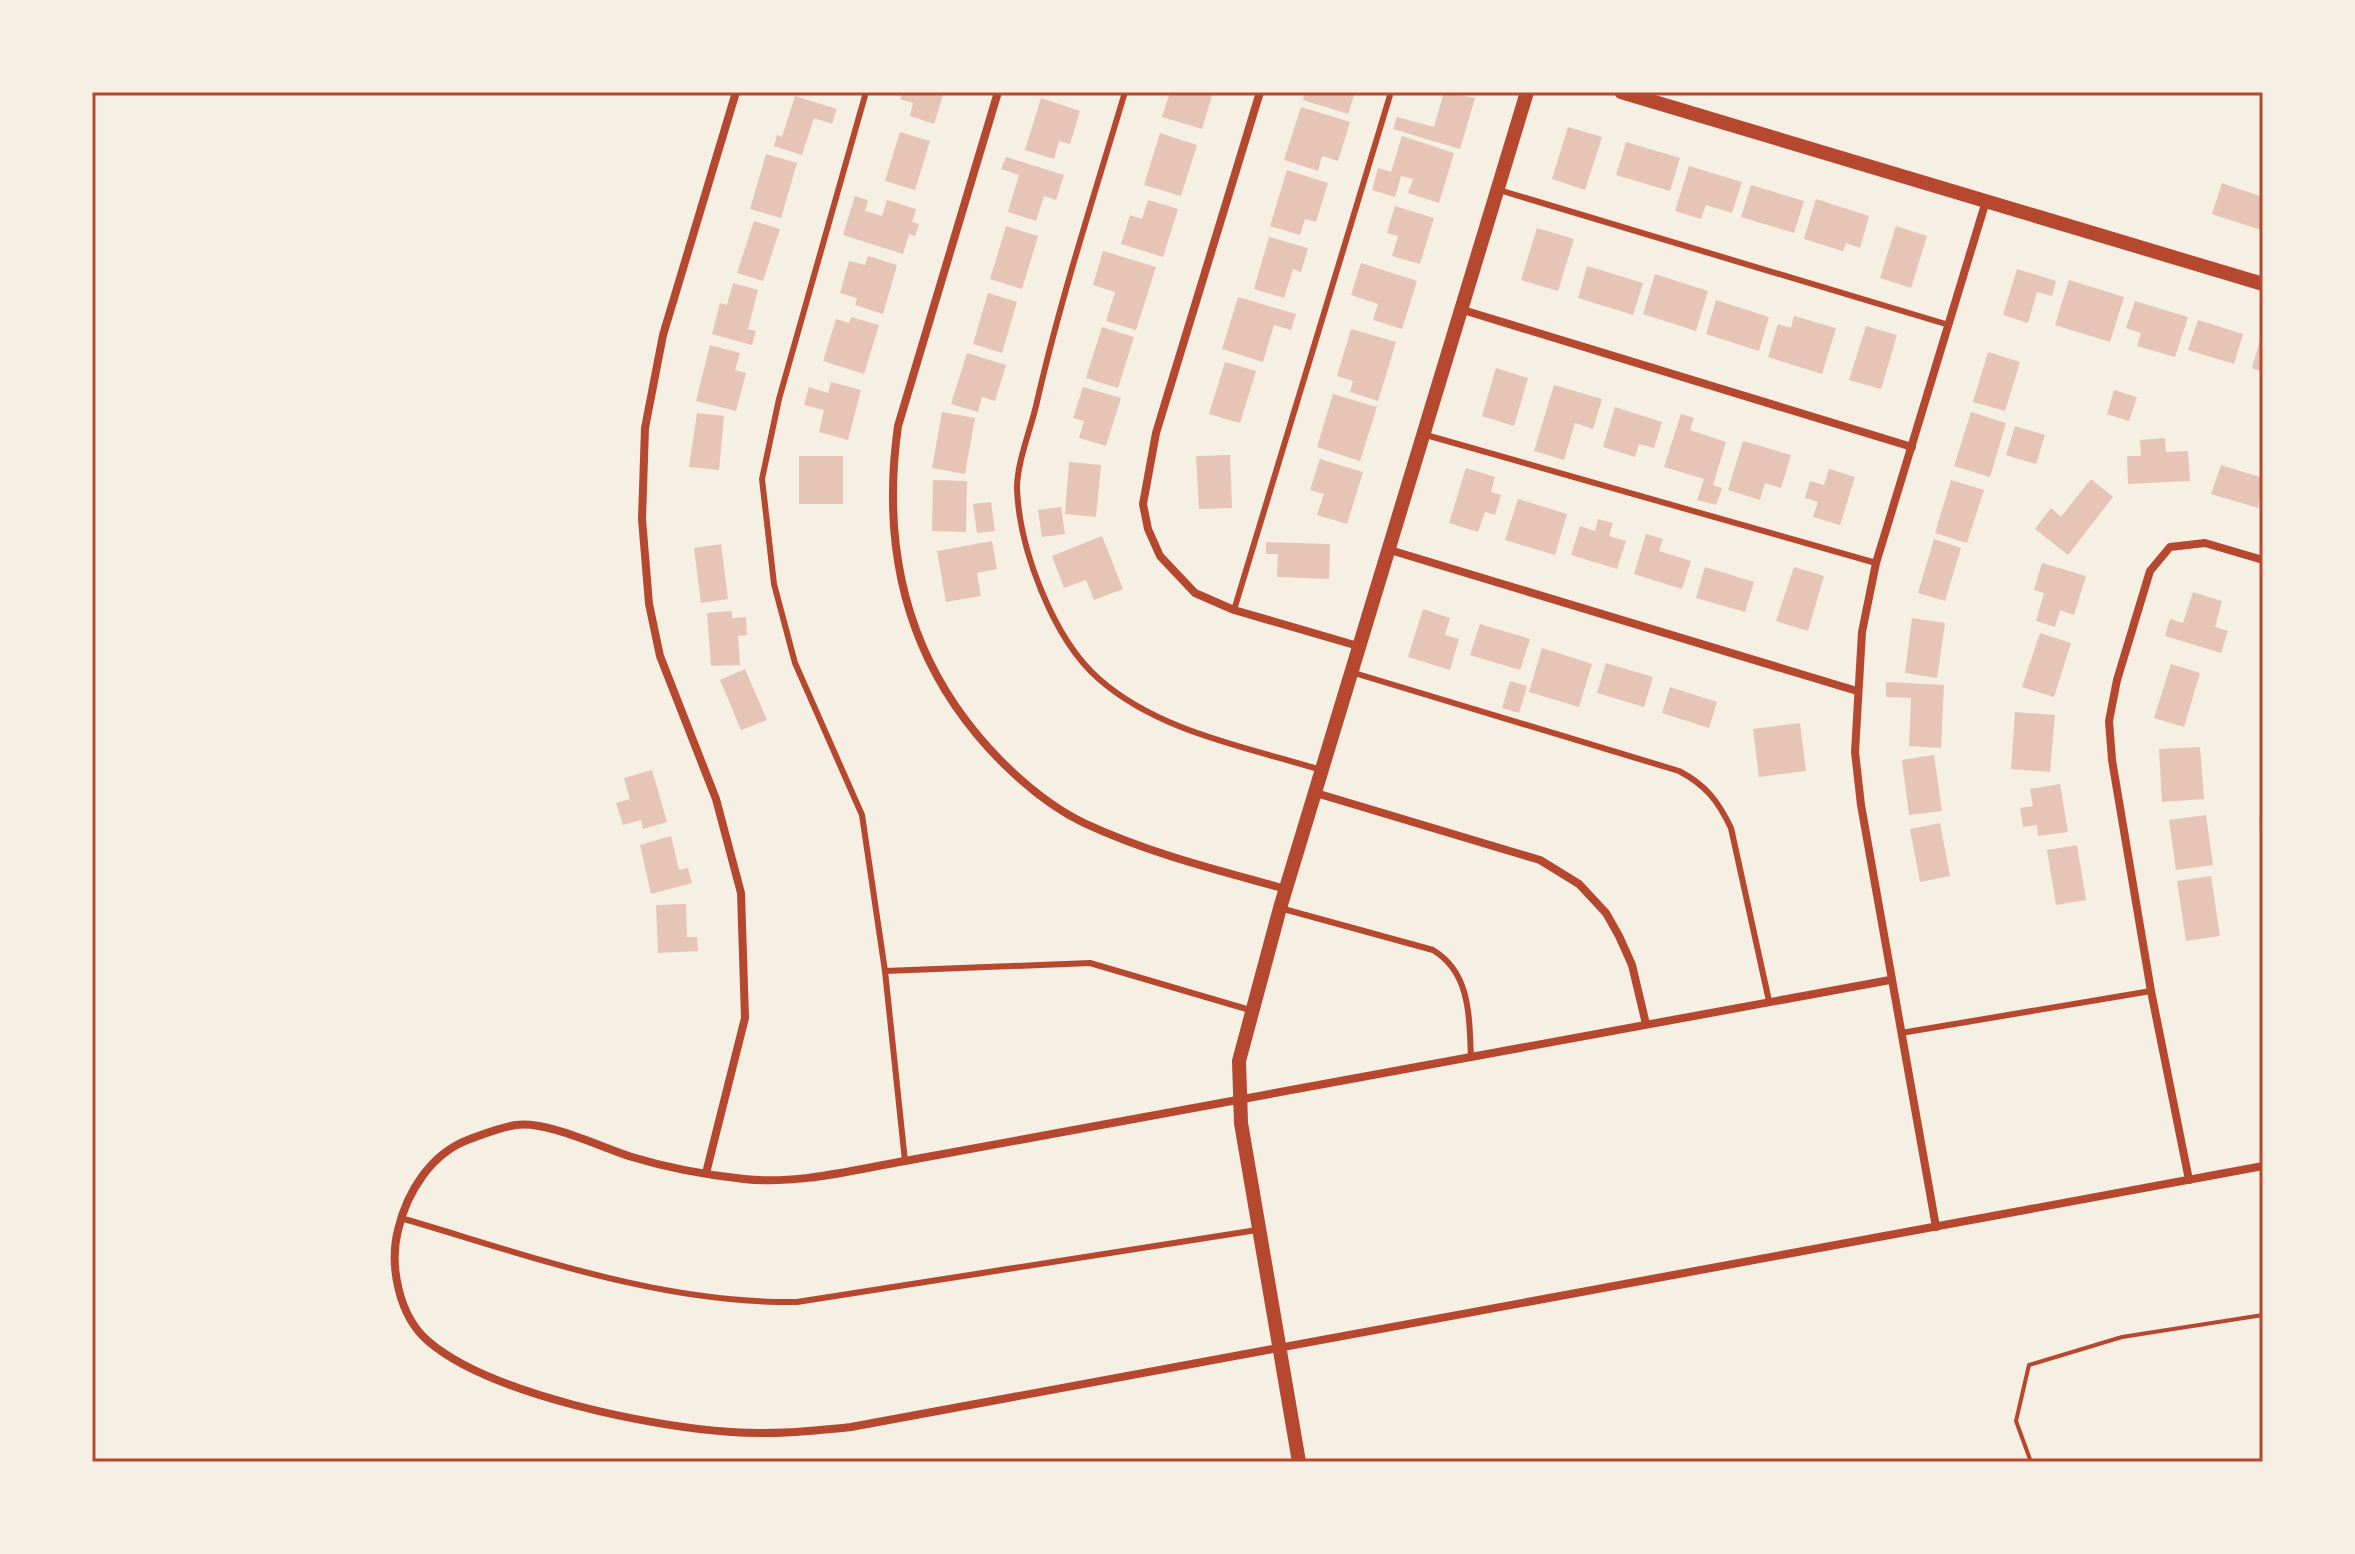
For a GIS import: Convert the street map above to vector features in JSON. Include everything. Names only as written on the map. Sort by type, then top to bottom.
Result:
[{"type":"street","points":[[706,1173],[745,1018],[741,893],[716,799],[660,656],[649,604],[642,519],[645,428],[660,347],[736,92]]},
{"type":"street","points":[[998,92],[898,426],[892,472],[894,531],[902,588],[917,639],[949,700],[981,741],[1052,805],[1082,822],[1155,852],[1286,889]]},
{"type":"street","points":[[1260,92],[1156,433],[1143,504],[1148,529],[1160,556],[1195,593],[1234,610],[1358,646]]},
{"type":"street","points":[[1299,1462],[1258,1230],[1239,1099],[1239,1061],[1250,1010],[1280,908],[1358,646],[1426,435],[1527,92]]},
{"type":"street","points":[[1621,92],[2263,284]]},
{"type":"street","points":[[1936,1227],[1861,805],[1855,752],[1857,691],[1862,632],[1876,563],[1986,201]]},
{"type":"street","points":[[1463,310],[1912,447]]},
{"type":"street","points":[[2189,1180],[2151,991],[2112,760],[2109,721],[2150,571],[2170,547],[2205,543],[2263,560]]},
{"type":"street","points":[[1390,550],[1857,691]]},
{"type":"street","points":[[1316,793],[1540,860],[1579,884],[1606,913],[1619,936],[1632,965],[1646,1024]]},
{"type":"street","points":[[1890,980],[905,1161],[776,1181],[706,1173],[632,1157],[556,1131],[517,1125],[466,1140],[441,1154],[409,1195],[395,1243],[400,1292],[409,1315],[426,1339],[477,1373],[533,1392],[630,1418],[684,1427],[793,1433],[851,1427],[2263,1166]]},
{"type":"lane","points":[[866,92],[779,399],[762,479],[774,584],[795,663],[862,815],[885,971],[905,1161]]},
{"type":"lane","points":[[1125,92],[1047,356],[1017,486],[1025,542],[1056,623],[1098,678],[1146,710],[1191,730],[1322,770]]},
{"type":"lane","points":[[1234,610],[1391,92]]},
{"type":"lane","points":[[1499,190],[1949,325]]},
{"type":"lane","points":[[1426,435],[1876,563]]},
{"type":"lane","points":[[1351,672],[1679,771],[1701,782],[1719,803],[1731,828],[1769,1001]]},
{"type":"lane","points":[[1280,908],[1433,950],[1451,961],[1467,995],[1471,1058]]},
{"type":"lane","points":[[885,971],[1090,963],[1250,1010]]},
{"type":"lane","points":[[1901,1033],[2151,991]]},
{"type":"lane","points":[[401,1218],[654,1289],[747,1303],[811,1300],[1258,1230]]},
{"type":"path","points":[[2031,1462],[2016,1421],[2029,1365],[2122,1337],[2263,1315]]},
{"type":"building","points":[[903,92],[944,92],[934,124],[910,116],[913,103],[900,99]]},
{"type":"building","points":[[1170,92],[1213,92],[1202,129],[1162,117]]},
{"type":"building","points":[[1305,92],[1355,92],[1348,114],[1303,100]]},
{"type":"building","points":[[1444,92],[1475,98],[1460,149],[1393,129],[1397,117],[1434,127]]},
{"type":"building","points":[[795,96],[837,109],[832,124],[814,118],[802,155],[774,146],[777,135],[782,137]]},
{"type":"building","points":[[1041,98],[1080,111],[1070,144],[1059,141],[1054,159],[1025,150]]},
{"type":"building","points":[[1301,107],[1350,122],[1338,161],[1322,156],[1318,171],[1284,160]]},
{"type":"building","points":[[1568,127],[1602,137],[1585,190],[1552,179]]},
{"type":"building","points":[[900,132],[930,141],[915,190],[885,181]]},
{"type":"building","points":[[1160,133],[1197,145],[1181,196],[1144,185]]},
{"type":"building","points":[[1402,136],[1454,153],[1439,203],[1408,193],[1413,179],[1401,176],[1395,197],[1372,190],[1378,168],[1391,172]]},
{"type":"building","points":[[1626,142],[1680,158],[1670,191],[1616,175]]},
{"type":"building","points":[[766,154],[797,163],[781,218],[750,209]]},
{"type":"building","points":[[1006,157],[1064,175],[1056,200],[1044,196],[1036,221],[1008,212],[1019,175],[1001,169]]},
{"type":"building","points":[[1689,166],[1742,182],[1732,213],[1706,205],[1701,219],[1675,211]]},
{"type":"building","points":[[1287,170],[1328,183],[1316,222],[1305,219],[1300,235],[1270,226]]},
{"type":"building","points":[[2222,183],[2263,197],[2261,230],[2212,214]]},
{"type":"building","points":[[1751,185],[1804,201],[1794,233],[1741,217]]},
{"type":"building","points":[[855,196],[868,200],[865,211],[882,216],[887,200],[916,209],[912,222],[919,224],[915,236],[909,234],[903,254],[843,235]]},
{"type":"building","points":[[1816,199],[1869,216],[1860,248],[1846,243],[1843,251],[1804,239]]},
{"type":"building","points":[[1148,200],[1178,209],[1163,257],[1121,244],[1130,215],[1142,219]]},
{"type":"building","points":[[1395,206],[1434,218],[1420,264],[1392,256],[1398,236],[1387,233]]},
{"type":"building","points":[[754,221],[780,229],[763,281],[737,273]]},
{"type":"building","points":[[1006,226],[1038,236],[1022,289],[990,279]]},
{"type":"building","points":[[1896,226],[1927,236],[1911,288],[1880,278]]},
{"type":"building","points":[[1537,228],[1574,239],[1558,291],[1521,280]]},
{"type":"building","points":[[1269,237],[1308,248],[1301,272],[1293,269],[1284,298],[1254,289]]},
{"type":"building","points":[[1103,251],[1156,267],[1136,330],[1106,321],[1115,292],[1093,285]]},
{"type":"building","points":[[868,256],[897,265],[883,314],[855,305],[857,298],[840,293],[849,261],[865,265]]},
{"type":"building","points":[[1361,263],[1417,281],[1402,329],[1373,320],[1378,304],[1351,295]]},
{"type":"building","points":[[1587,266],[1643,283],[1633,315],[1578,298]]},
{"type":"building","points":[[2017,269],[2056,281],[2052,296],[2037,292],[2028,323],[2003,315]]},
{"type":"building","points":[[1655,274],[1708,291],[1696,331],[1643,314]]},
{"type":"building","points":[[2069,280],[2124,297],[2110,342],[2055,325]]},
{"type":"building","points":[[733,283],[758,290],[748,329],[756,331],[752,345],[712,334],[720,303],[727,305]]},
{"type":"building","points":[[988,293],[1017,302],[1002,353],[973,344]]},
{"type":"building","points":[[1238,297],[1296,314],[1291,330],[1274,325],[1263,362],[1222,349]]},
{"type":"building","points":[[1716,300],[1769,317],[1759,351],[1706,334]]},
{"type":"building","points":[[2135,301],[2188,317],[2175,357],[2137,346],[2141,333],[2126,328]]},
{"type":"building","points":[[1794,316],[1836,328],[1822,374],[1768,357],[1778,324],[1791,328]]},
{"type":"building","points":[[851,317],[879,325],[864,374],[823,361],[836,319],[849,323]]},
{"type":"building","points":[[2198,320],[2243,334],[2234,364],[2188,350]]},
{"type":"building","points":[[1866,326],[1897,335],[1881,389],[1849,380]]},
{"type":"building","points":[[1102,327],[1134,337],[1118,388],[1086,378]]},
{"type":"building","points":[[1351,329],[1396,342],[1378,401],[1350,392],[1353,381],[1337,376]]},
{"type":"building","points":[[2260,340],[2263,341],[2263,372],[2252,368]]},
{"type":"building","points":[[710,345],[740,353],[735,370],[746,373],[736,411],[696,401]]},
{"type":"building","points":[[1988,352],[2020,362],[2005,411],[1973,402]]},
{"type":"building","points":[[967,353],[1006,365],[995,401],[982,397],[978,412],[951,404]]},
{"type":"building","points":[[1225,362],[1256,371],[1240,423],[1209,414]]},
{"type":"building","points":[[1496,368],[1528,378],[1514,426],[1482,416]]},
{"type":"building","points":[[831,382],[861,390],[848,440],[819,432],[824,410],[804,405],[809,387],[828,393]]},
{"type":"building","points":[[1554,385],[1602,399],[1593,429],[1575,423],[1564,460],[1534,451]]},
{"type":"building","points":[[1083,387],[1121,398],[1106,446],[1079,438],[1084,421],[1073,418]]},
{"type":"building","points":[[2114,390],[2137,397],[2129,421],[2107,414]]},
{"type":"building","points":[[1333,394],[1377,407],[1360,461],[1317,447]]},
{"type":"building","points":[[1615,407],[1662,422],[1654,448],[1639,444],[1635,457],[1603,447]]},
{"type":"building","points":[[942,412],[975,418],[965,474],[932,468]]},
{"type":"building","points":[[1971,412],[2006,423],[1990,477],[1954,466]]},
{"type":"building","points":[[697,413],[724,416],[719,470],[689,467]]},
{"type":"building","points":[[1681,414],[1694,418],[1690,430],[1726,442],[1713,485],[1722,488],[1716,505],[1697,500],[1704,479],[1664,467]]},
{"type":"building","points":[[2015,426],[2045,435],[2036,464],[2006,455]]},
{"type":"building","points":[[2165,438],[2166,452],[2188,451],[2190,481],[2128,484],[2127,456],[2141,456],[2140,440]]},
{"type":"building","points":[[1743,441],[1791,455],[1781,488],[1765,483],[1760,500],[1728,490]]},
{"type":"building","points":[[1230,455],[1232,508],[1199,509],[1196,456]]},
{"type":"building","points":[[799,456],[843,456],[843,504],[799,504]]},
{"type":"building","points":[[1320,459],[1363,472],[1347,524],[1317,515],[1324,494],[1310,490]]},
{"type":"building","points":[[1069,462],[1101,465],[1096,517],[1065,514]]},
{"type":"building","points":[[2221,465],[2263,478],[2258,508],[2211,494]]},
{"type":"building","points":[[1466,468],[1495,477],[1491,492],[1501,495],[1495,515],[1485,512],[1478,532],[1449,523]]},
{"type":"building","points":[[1829,469],[1855,477],[1840,525],[1813,517],[1818,502],[1805,498],[1810,481],[1824,485]]},
{"type":"building","points":[[2091,479],[2113,497],[2068,555],[2035,529],[2051,508],[2061,517]]},
{"type":"building","points":[[933,480],[967,481],[966,532],[932,531]]},
{"type":"building","points":[[1951,480],[1984,490],[1967,543],[1935,533]]},
{"type":"building","points":[[1518,499],[1567,514],[1555,555],[1505,540]]},
{"type":"building","points":[[991,502],[995,531],[977,533],[973,504]]},
{"type":"building","points":[[1061,507],[1065,534],[1042,537],[1038,510]]},
{"type":"building","points":[[1598,519],[1613,523],[1609,536],[1626,541],[1617,569],[1571,555],[1580,526],[1595,531]]},
{"type":"building","points":[[1646,534],[1663,539],[1659,551],[1691,561],[1682,589],[1634,574]]},
{"type":"building","points":[[1102,536],[1123,589],[1094,600],[1086,580],[1064,588],[1052,556]]},
{"type":"building","points":[[1934,539],[1961,548],[1945,601],[1918,593]]},
{"type":"building","points":[[992,541],[997,569],[977,573],[981,596],[946,602],[937,551]]},
{"type":"building","points":[[1266,542],[1330,544],[1329,579],[1277,577],[1278,554],[1266,554]]},
{"type":"building","points":[[721,544],[728,599],[701,603],[694,548]]},
{"type":"building","points":[[2042,563],[2086,576],[2074,615],[2060,610],[2055,627],[2036,621],[2044,593],[2034,590]]},
{"type":"building","points":[[1705,567],[1754,582],[1745,612],[1696,598]]},
{"type":"building","points":[[1794,567],[1824,576],[1808,631],[1776,621]]},
{"type":"building","points":[[2193,592],[2222,601],[2215,627],[2228,631],[2221,653],[2165,636],[2170,619],[2183,623]]},
{"type":"building","points":[[1423,609],[1450,618],[1445,635],[1459,639],[1450,670],[1408,657]]},
{"type":"building","points":[[732,611],[732,618],[746,617],[747,635],[738,636],[740,665],[711,666],[707,613]]},
{"type":"building","points":[[1912,618],[1945,623],[1937,678],[1905,673]]},
{"type":"building","points":[[1480,624],[1530,639],[1520,670],[1470,655]]},
{"type":"building","points":[[2040,633],[2071,643],[2054,697],[2022,687]]},
{"type":"building","points":[[1542,648],[1592,664],[1579,707],[1529,692]]},
{"type":"building","points":[[1606,663],[1653,677],[1644,707],[1597,693]]},
{"type":"building","points":[[2171,664],[2200,673],[2184,727],[2154,718]]},
{"type":"building","points":[[745,669],[767,720],[741,730],[720,680]]},
{"type":"building","points":[[1510,681],[1527,686],[1519,713],[1502,708]]},
{"type":"building","points":[[1886,682],[1944,685],[1941,748],[1909,746],[1911,698],[1886,697]]},
{"type":"building","points":[[1670,687],[1717,702],[1709,728],[1662,713]]},
{"type":"building","points":[[2015,712],[2055,715],[2050,772],[2011,769]]},
{"type":"building","points":[[1800,723],[1806,771],[1759,777],[1753,729]]},
{"type":"building","points":[[2200,747],[2204,799],[2162,802],[2159,749]]},
{"type":"building","points":[[1934,755],[1942,811],[1909,815],[1902,760]]},
{"type":"building","points":[[652,770],[667,822],[643,829],[641,820],[623,825],[616,803],[630,799],[624,778]]},
{"type":"building","points":[[2060,784],[2068,832],[2038,836],[2037,825],[2023,827],[2020,808],[2033,806],[2030,789]]},
{"type":"building","points":[[2206,815],[2213,865],[2176,870],[2169,820]]},
{"type":"building","points":[[2263,816],[2263,849],[2261,849],[2259,817]]},
{"type":"building","points":[[1940,823],[1950,876],[1920,882],[1910,829]]},
{"type":"building","points":[[671,836],[679,870],[688,868],[692,883],[651,894],[640,845]]},
{"type":"building","points":[[2077,845],[2086,900],[2056,905],[2047,850]]},
{"type":"building","points":[[2211,876],[2220,936],[2186,941],[2177,881]]},
{"type":"building","points":[[686,904],[687,937],[697,937],[698,951],[658,953],[656,905]]}]
